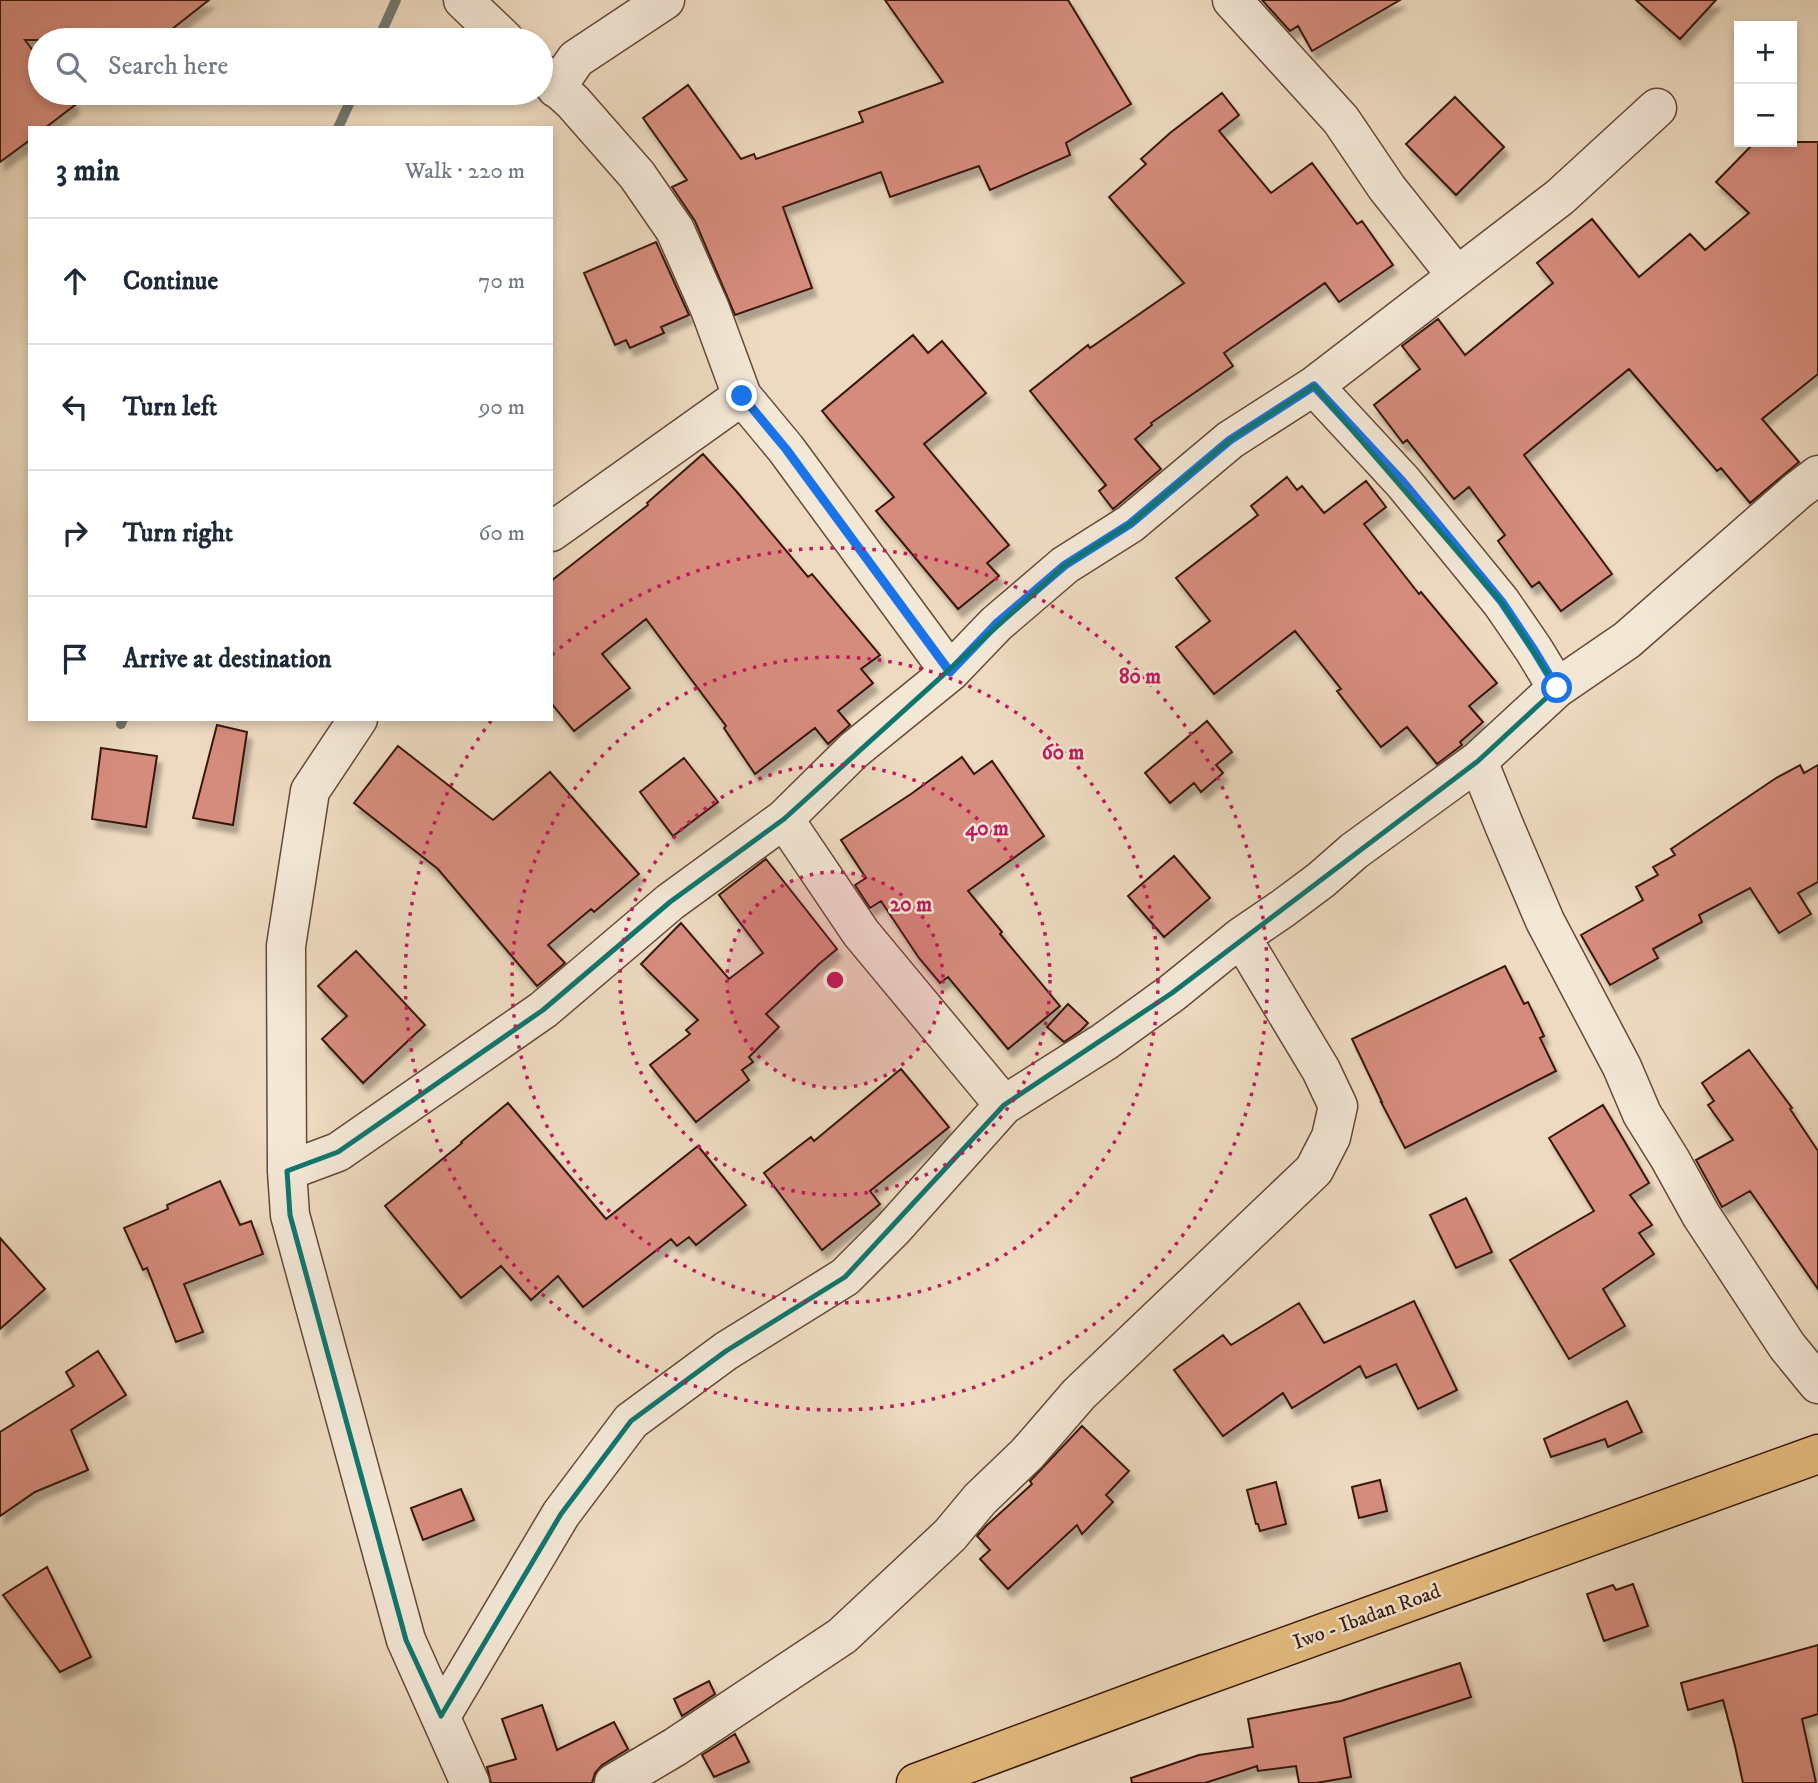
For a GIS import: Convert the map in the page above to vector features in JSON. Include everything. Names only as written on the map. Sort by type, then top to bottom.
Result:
[{"type":"main road","name":"Iwo - Ibadan Road","points":[[916,1783],[1195,1679],[1818,1454]]},
{"type":"street","points":[[463,0],[492,28]]},
{"type":"street","points":[[553,77],[576,58],[665,0]]},
{"type":"street","points":[[1232,0],[1341,120],[1387,188],[1457,276]]},
{"type":"street","points":[[553,84],[573,102],[637,175],[675,230],[710,309],[742,396],[786,449],[950,672]]},
{"type":"street","points":[[287,1171],[338,1152],[543,1010],[670,902],[783,820],[854,750],[950,672],[996,624],[1065,565],[1130,524],[1230,440],[1314,386],[1560,197],[1657,108]]},
{"type":"street","points":[[1314,386],[1403,482],[1502,602],[1557,688]]},
{"type":"street","points":[[553,532],[742,396]]},
{"type":"street","points":[[441,1716],[561,1514],[631,1421],[726,1351],[845,1277],[894,1228],[1004,1105],[1116,1034],[1241,937],[1302,894],[1354,851],[1478,761],[1557,688],[1628,640],[1818,475]]},
{"type":"street","points":[[357,721],[310,792],[286,946],[287,1171],[290,1215],[406,1640],[470,1783]]},
{"type":"street","points":[[1478,761],[1545,921],[1622,1067],[1642,1114],[1715,1238],[1787,1346],[1818,1384]]},
{"type":"street","points":[[783,820],[861,933],[1004,1105]]},
{"type":"street","points":[[614,1783],[675,1747],[842,1636],[950,1535],[980,1499],[1027,1454],[1079,1394],[1314,1170],[1332,1138],[1338,1107],[1321,1070],[1241,937]]},
{"type":"highlighted area","points":[[1314,386],[1501,602],[1557,688],[1478,761],[1172,993],[1004,1105],[845,1277],[726,1351],[631,1421],[561,1514],[441,1716],[406,1640],[290,1215],[287,1171],[338,1152],[543,1010],[670,902],[784,819],[1065,565],[1130,524],[1230,440]]},
{"type":"building","points":[[0,0],[209,0],[173,28],[28,28],[28,40],[25,40],[28,44],[28,105],[75,105],[48,126],[28,126],[28,141],[0,162]]},
{"type":"building","points":[[885,0],[1068,0],[1131,104],[1066,143],[1070,155],[990,190],[979,166],[890,197],[881,172],[783,207],[812,288],[735,315],[695,221],[672,187],[687,180],[643,118],[688,85],[741,159],[754,154],[756,159],[863,122],[859,112],[943,82]]},
{"type":"building","points":[[1262,0],[1400,0],[1312,51],[1298,26],[1290,31]]},
{"type":"building","points":[[1636,0],[1716,0],[1680,39]]},
{"type":"building","points":[[1222,93],[1239,115],[1219,131],[1271,193],[1312,163],[1357,224],[1362,221],[1393,265],[1339,302],[1325,283],[1224,353],[1233,366],[1151,423],[1152,425],[1135,439],[1161,469],[1113,509],[1099,491],[1106,485],[1030,391],[1088,345],[1090,348],[1184,283],[1109,197],[1146,164],[1141,159]]},
{"type":"building","points":[[1455,97],[1504,147],[1456,195],[1406,144]]},
{"type":"building","points":[[1797,142],[1818,142],[1818,374],[1762,419],[1799,462],[1750,503],[1721,468],[1717,471],[1629,369],[1524,455],[1612,574],[1561,611],[1539,582],[1532,587],[1498,541],[1505,535],[1469,487],[1454,499],[1407,440],[1403,443],[1374,405],[1420,369],[1402,346],[1438,319],[1465,355],[1553,283],[1537,263],[1592,219],[1639,277],[1690,234],[1705,250],[1749,213],[1716,182],[1750,147],[1797,147]]},
{"type":"building","points":[[656,242],[689,315],[661,327],[664,333],[630,348],[626,340],[615,345],[584,273]]},
{"type":"building","points":[[913,335],[928,353],[942,341],[986,393],[924,444],[1009,545],[987,563],[999,576],[958,609],[876,511],[894,497],[822,411]]},
{"type":"building","points":[[703,454],[808,577],[812,574],[880,655],[861,669],[873,683],[838,711],[850,725],[828,744],[815,728],[755,774],[724,728],[726,726],[646,619],[602,654],[630,688],[574,731],[553,705],[553,579],[648,505],[647,503]]},
{"type":"building","points":[[1287,477],[1297,490],[1302,486],[1324,513],[1366,481],[1386,507],[1364,524],[1419,594],[1421,592],[1497,683],[1469,706],[1483,722],[1460,742],[1462,745],[1437,764],[1407,727],[1381,747],[1337,691],[1341,689],[1295,631],[1214,694],[1176,647],[1210,621],[1176,578],[1258,515],[1251,506]]},
{"type":"building","points":[[1207,721],[1232,752],[1216,765],[1223,773],[1201,792],[1194,783],[1170,803],[1145,773]]},
{"type":"building","points":[[217,725],[247,732],[233,825],[193,818]]},
{"type":"building","points":[[398,746],[493,820],[550,772],[639,874],[594,912],[591,909],[548,945],[565,963],[537,986],[438,869],[354,803]]},
{"type":"building","points":[[101,748],[157,756],[146,827],[92,819]]},
{"type":"building","points":[[962,757],[974,774],[992,761],[1044,836],[968,891],[1060,1006],[1008,1049],[948,977],[940,983],[919,958],[881,901],[870,908],[855,885],[866,878],[841,840]]},
{"type":"building","points":[[684,758],[718,802],[673,836],[640,792]]},
{"type":"building","points":[[1800,765],[1804,773],[1818,765],[1818,882],[1798,893],[1811,914],[1779,933],[1750,888],[1699,915],[1702,922],[1653,949],[1658,958],[1610,985],[1581,935],[1643,900],[1636,887],[1658,875],[1653,867],[1675,855],[1671,849],[1776,778]]},
{"type":"building","points":[[1174,856],[1210,898],[1164,937],[1128,896]]},
{"type":"building","points":[[766,859],[837,949],[766,1014],[779,1027],[749,1057],[753,1062],[742,1070],[749,1080],[696,1122],[650,1065],[690,1034],[686,1030],[698,1020],[641,964],[681,923],[729,979],[763,953],[719,895]]},
{"type":"building","points":[[356,951],[425,1025],[363,1083],[322,1039],[347,1016],[318,986]]},
{"type":"building","points":[[1505,966],[1524,1004],[1528,1002],[1544,1036],[1540,1038],[1556,1071],[1405,1148],[1352,1039]]},
{"type":"building","points":[[1068,1004],[1088,1023],[1064,1042],[1047,1027]]},
{"type":"building","points":[[1749,1050],[1792,1108],[1790,1109],[1818,1151],[1818,1289],[1750,1191],[1722,1207],[1696,1160],[1733,1140],[1708,1105],[1714,1101],[1702,1083]]},
{"type":"building","points":[[901,1069],[949,1127],[870,1191],[880,1204],[822,1250],[764,1173],[811,1137],[814,1141]]},
{"type":"building","points":[[508,1103],[606,1219],[698,1146],[746,1205],[696,1245],[689,1237],[677,1246],[671,1239],[583,1307],[558,1276],[531,1300],[501,1266],[461,1298],[385,1206]]},
{"type":"building","points":[[1603,1105],[1649,1183],[1630,1195],[1652,1225],[1639,1233],[1654,1254],[1603,1289],[1625,1326],[1569,1359],[1510,1260],[1594,1211],[1549,1138]]},
{"type":"building","points":[[220,1181],[240,1225],[251,1221],[263,1254],[184,1284],[203,1332],[176,1342],[147,1268],[143,1270],[124,1228],[168,1209],[167,1205]]},
{"type":"building","points":[[1466,1198],[1492,1252],[1456,1268],[1430,1215]]},
{"type":"building","points":[[0,1238],[45,1289],[0,1329]]},
{"type":"building","points":[[1414,1301],[1457,1390],[1418,1409],[1396,1364],[1366,1378],[1360,1366],[1292,1408],[1283,1393],[1223,1436],[1174,1370],[1223,1335],[1231,1345],[1299,1303],[1324,1343]]},
{"type":"building","points":[[98,1351],[126,1395],[71,1430],[88,1470],[35,1492],[0,1516],[0,1432],[74,1386],[66,1372]]},
{"type":"building","points":[[1627,1401],[1642,1432],[1608,1447],[1605,1439],[1551,1457],[1544,1439]]},
{"type":"building","points":[[1082,1426],[1129,1471],[1106,1495],[1113,1502],[1082,1534],[1077,1525],[1008,1589],[980,1559],[990,1550],[977,1536],[1032,1484],[1030,1481]]},
{"type":"building","points":[[1380,1480],[1387,1511],[1359,1518],[1352,1487]]},
{"type":"building","points":[[1276,1482],[1286,1524],[1260,1531],[1247,1490]]},
{"type":"building","points":[[461,1489],[474,1520],[423,1540],[411,1508]]},
{"type":"building","points":[[47,1567],[91,1657],[60,1672],[3,1595]]},
{"type":"building","points":[[1633,1584],[1648,1626],[1604,1641],[1587,1594],[1613,1585],[1616,1590]]},
{"type":"building","points":[[1818,1645],[1818,1714],[1802,1719],[1816,1783],[1743,1783],[1723,1700],[1688,1710],[1681,1683]]},
{"type":"building","points":[[1460,1663],[1471,1697],[1344,1738],[1351,1777],[1299,1783],[1296,1766],[1258,1771],[1257,1766],[1205,1783],[1132,1783],[1131,1778],[1199,1755],[1253,1747],[1248,1719],[1341,1701]]},
{"type":"building","points":[[709,1681],[715,1694],[682,1716],[674,1699]]},
{"type":"building","points":[[542,1705],[557,1750],[614,1722],[628,1749],[602,1765],[595,1773],[592,1783],[491,1783],[487,1767],[516,1759],[502,1719]]},
{"type":"building","points":[[735,1734],[749,1762],[714,1777],[702,1755]]},
{"type":"waterway","points":[[383,28],[396,0]]},
{"type":"waterway","points":[[339,126],[349,105]]},
{"type":"route","points":[[742,396],[786,449],[950,672],[996,624],[1065,565],[1130,524],[1230,440],[1314,386],[1403,482],[1502,602],[1557,688]]}]
